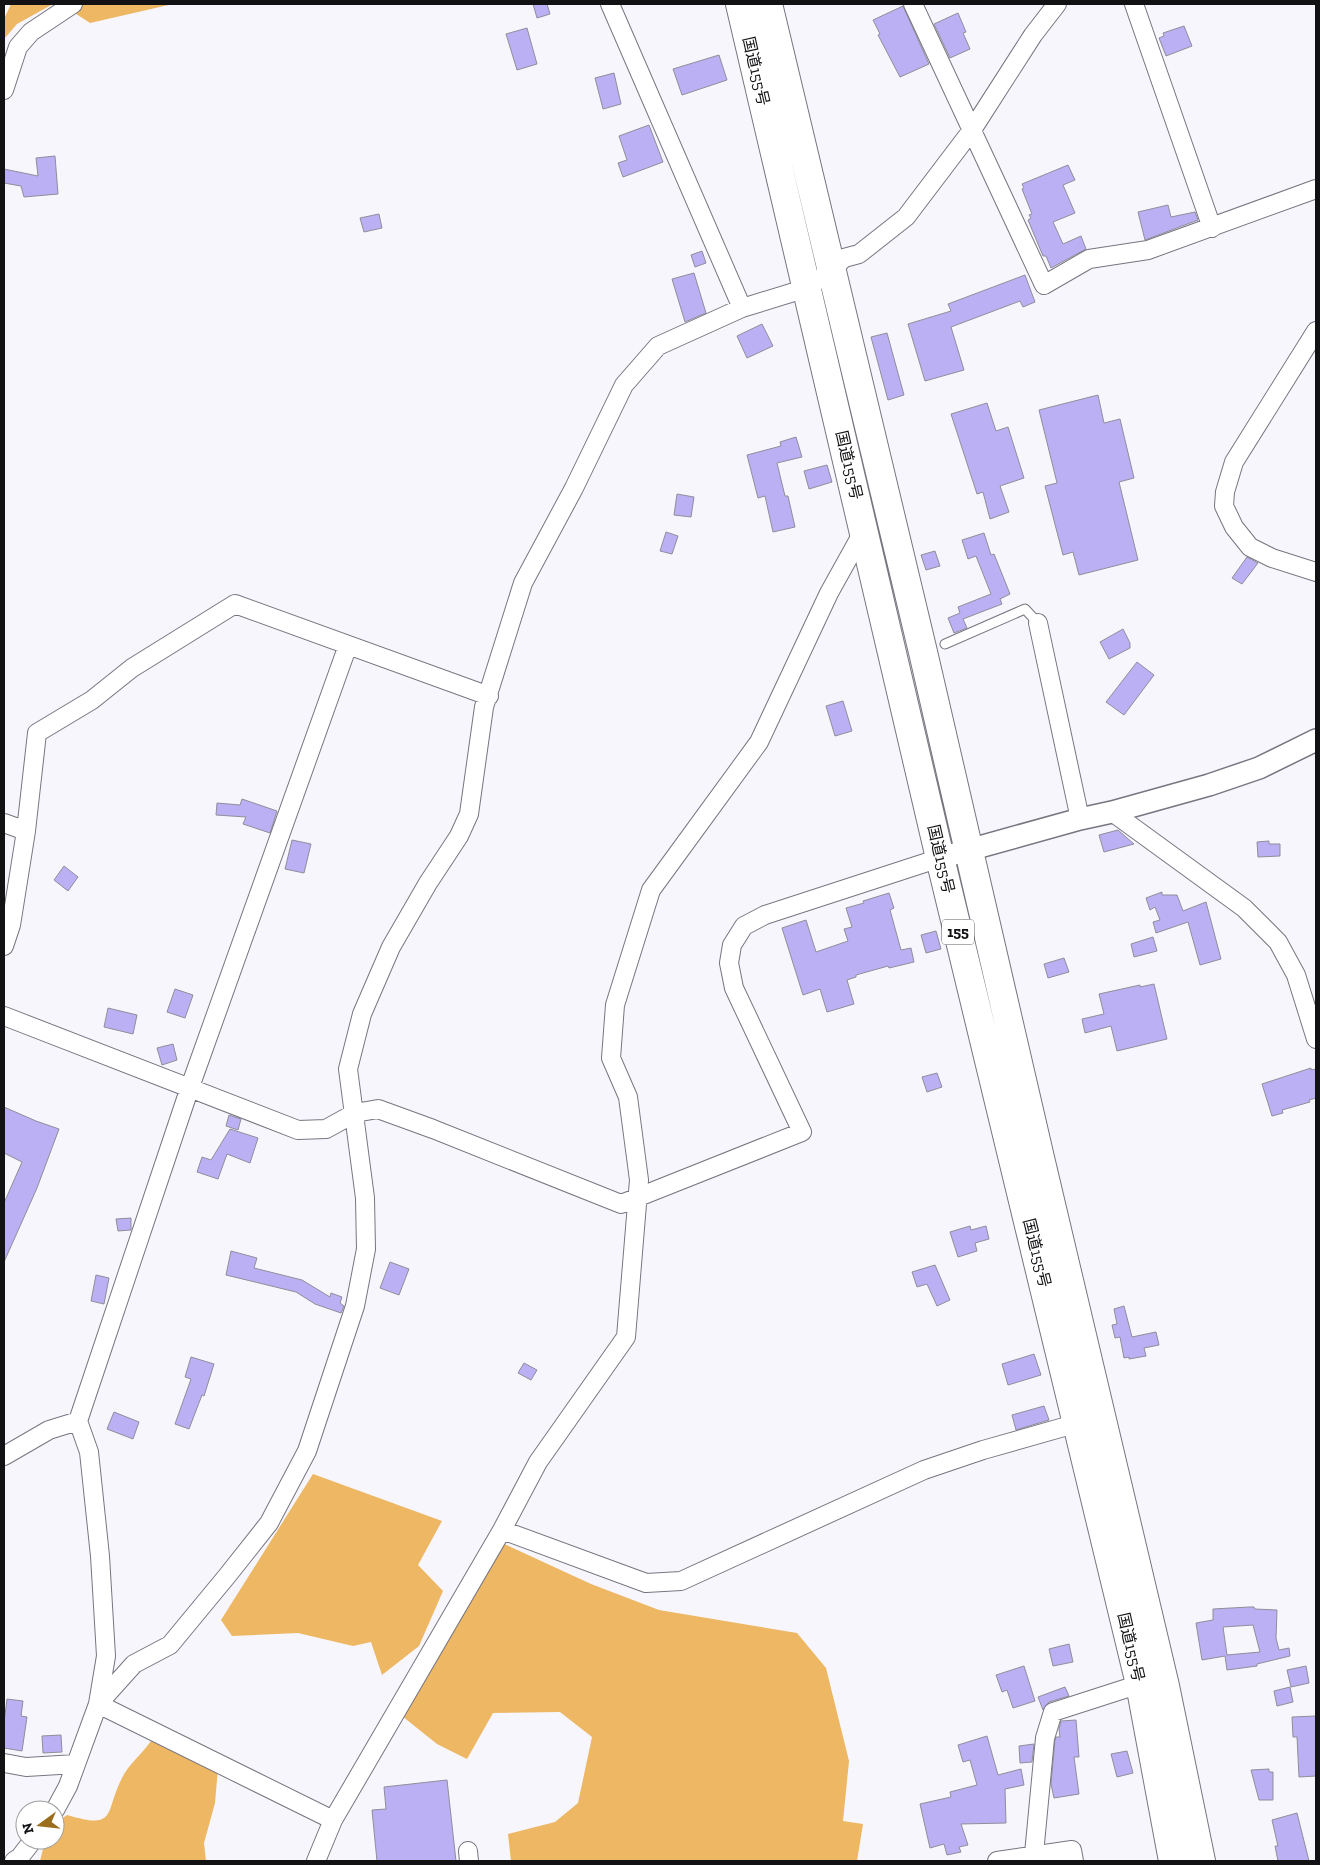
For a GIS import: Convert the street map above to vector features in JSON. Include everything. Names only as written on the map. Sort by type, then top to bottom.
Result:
[{"type":"highway","name":"国道155号","points":[[740,4],[940,858],[1140,1684],[1173,1861]]},
{"type":"highway","name":"国道155号","points":[[768,4],[1165,1686],[1201,1861]]},
{"type":"street","points":[[4,90],[18,47],[31,32],[73,4]]},
{"type":"street","points":[[610,4],[742,308]]},
{"type":"street","points":[[913,4],[1044,285],[1089,259],[1148,250],[1316,189]]},
{"type":"street","points":[[98,1704],[134,1664],[170,1646],[222,1583],[269,1523],[306,1451],[355,1306],[366,1249],[364,1198],[348,1069],[362,1014],[391,947],[470,814],[484,707],[523,583],[574,488],[624,385],[658,346],[742,308],[807,288],[832,270],[844,258],[859,254],[906,217],[972,130],[1033,35],[1057,4]]},
{"type":"street","points":[[1134,4],[1212,228]]},
{"type":"street","points":[[1316,331],[1234,462],[1224,492],[1224,506],[1234,528],[1250,547],[1272,558],[1316,572]]},
{"type":"street","points":[[316,1861],[333,1820],[502,1530],[538,1462],[626,1337],[639,1180],[628,1097],[611,1058],[615,1006],[652,890],[759,742],[830,593],[864,530]]},
{"type":"street","points":[[4,946],[11,925],[26,831],[37,733],[92,700],[132,668],[235,604],[489,696]]},
{"type":"street","points":[[1038,623],[1080,819]]},
{"type":"street","points":[[60,1800],[68,1786],[98,1704],[106,1656],[100,1556],[89,1452],[78,1422],[190,1087],[348,645]]},
{"type":"street","points":[[4,1016],[298,1130],[326,1129],[354,1113],[378,1109],[621,1204],[637,1196],[802,1132],[734,988],[729,963],[732,945],[744,926],[765,914],[940,858],[1209,785],[1259,768],[1316,740]]},
{"type":"street","points":[[1112,812],[1244,908],[1278,942],[1296,975],[1316,1039]]},
{"type":"street","points":[[4,823],[26,831]]},
{"type":"street","points":[[4,1456],[49,1430],[78,1422]]},
{"type":"street","points":[[502,1530],[646,1583],[680,1581],[924,1470],[983,1450],[1078,1423]]},
{"type":"street","points":[[1034,1854],[1045,1738],[1053,1712],[1140,1684]]},
{"type":"street","points":[[98,1704],[333,1820]]},
{"type":"street","points":[[4,1763],[26,1767],[76,1764]]},
{"type":"street","points":[[14,1861],[25,1850]]},
{"type":"street","points":[[997,1861],[1034,1854],[1072,1850],[1074,1861]]},
{"type":"lane","points":[[945,644],[1025,610],[1038,623]]},
{"type":"shaded area","points":[[11,4],[53,4],[17,24],[4,39],[4,19]]},
{"type":"shaded area","points":[[61,4],[173,4],[90,23]]},
{"type":"shaded area","points":[[313,1474],[442,1521],[418,1565],[443,1591],[419,1646],[382,1675],[371,1642],[353,1646],[298,1633],[232,1636],[221,1620]]},
{"type":"shaded area","points":[[500,1542],[591,1584],[659,1610],[797,1633],[826,1668],[849,1761],[843,1821],[863,1824],[857,1861],[511,1861],[508,1834],[555,1822],[578,1803],[592,1737],[560,1712],[493,1713],[467,1759],[437,1744],[402,1716]]},
{"type":"shaded area","points":[[151,1741],[218,1768],[215,1803],[204,1843],[206,1861],[40,1861],[43,1850],[65,1850],[65,1816],[67,1815],[95,1820],[102,1819],[107,1815],[125,1773]]},
{"type":"building","points":[[533,4],[547,4],[550,14],[537,18]]},
{"type":"building","points":[[903,6],[929,64],[900,77],[878,35],[880,34],[873,20]]},
{"type":"building","points":[[958,13],[966,32],[963,33],[970,49],[950,58],[934,24]]},
{"type":"building","points":[[1184,26],[1192,46],[1166,56],[1159,38],[1164,36],[1163,33]]},
{"type":"building","points":[[527,28],[537,64],[517,70],[506,34]]},
{"type":"building","points":[[719,55],[727,80],[682,95],[673,69]]},
{"type":"building","points":[[614,73],[621,104],[603,109],[595,78]]},
{"type":"building","points":[[649,125],[663,162],[623,177],[618,163],[627,160],[619,136]]},
{"type":"building","points":[[55,156],[58,194],[24,197],[21,186],[4,183],[4,169],[38,176],[36,158]]},
{"type":"building","points":[[1068,165],[1075,180],[1063,185],[1075,213],[1053,222],[1063,244],[1081,236],[1086,249],[1051,268],[1046,256],[1043,256],[1028,220],[1031,218],[1029,215],[1032,214],[1022,189],[1024,188],[1022,184]]},
{"type":"building","points":[[1168,205],[1171,217],[1195,212],[1198,220],[1145,240],[1138,212]]},
{"type":"building","points":[[379,214],[382,228],[364,232],[360,218]]},
{"type":"building","points":[[702,251],[706,263],[695,267],[691,255]]},
{"type":"building","points":[[694,273],[706,313],[685,322],[672,279]]},
{"type":"building","points":[[1025,275],[1035,302],[1023,307],[1020,301],[951,327],[964,370],[925,381],[908,324],[951,311],[948,304]]},
{"type":"building","points":[[762,324],[773,346],[747,358],[737,336]]},
{"type":"building","points":[[887,333],[904,395],[888,400],[871,337]]},
{"type":"building","points":[[1098,395],[1104,423],[1120,419],[1134,478],[1119,482],[1138,560],[1079,575],[1073,552],[1063,555],[1045,486],[1057,483],[1039,410]]},
{"type":"building","points":[[987,403],[996,431],[1008,427],[1024,478],[1000,486],[1009,512],[990,519],[983,492],[977,494],[951,414]]},
{"type":"building","points":[[796,437],[802,457],[777,463],[785,496],[788,496],[795,527],[773,532],[765,496],[758,498],[747,455],[781,446],[780,442]]},
{"type":"building","points":[[827,465],[832,482],[809,489],[804,471]]},
{"type":"building","points":[[677,494],[694,497],[691,517],[674,515]]},
{"type":"building","points":[[666,532],[678,536],[672,554],[660,551]]},
{"type":"building","points":[[984,533],[991,555],[994,554],[1010,594],[1000,599],[1002,604],[963,619],[967,628],[954,633],[948,618],[960,613],[958,607],[991,594],[976,556],[968,559],[962,540]]},
{"type":"building","points":[[935,551],[940,566],[926,570],[921,555]]},
{"type":"building","points":[[1247,557],[1258,563],[1242,584],[1232,578]]},
{"type":"building","points":[[1123,629],[1130,643],[1130,648],[1109,659],[1100,642]]},
{"type":"building","points":[[1137,662],[1154,675],[1124,715],[1106,702]]},
{"type":"building","points":[[843,701],[852,731],[835,736],[826,706]]},
{"type":"building","points":[[242,799],[277,811],[270,833],[243,824],[246,817],[216,815],[217,803],[240,805]]},
{"type":"building","points":[[1118,830],[1134,844],[1104,852],[1099,835]]},
{"type":"building","points":[[292,840],[311,844],[304,873],[285,869]]},
{"type":"building","points":[[1269,841],[1269,844],[1280,844],[1280,856],[1258,857],[1257,842]]},
{"type":"building","points":[[64,866],[78,877],[68,891],[54,880]]},
{"type":"building","points":[[1162,892],[1162,895],[1177,895],[1183,911],[1206,902],[1221,959],[1200,965],[1188,922],[1156,933],[1153,922],[1160,920],[1155,907],[1150,910],[1146,898]]},
{"type":"building","points":[[889,893],[894,908],[890,910],[901,950],[911,948],[914,962],[889,968],[888,966],[856,975],[856,977],[847,980],[854,1004],[827,1012],[820,989],[803,995],[782,928],[806,920],[816,952],[848,941],[844,929],[852,927],[846,908]]},
{"type":"building","points":[[936,931],[941,949],[926,953],[921,935]]},
{"type":"building","points":[[1153,937],[1157,951],[1134,957],[1131,944]]},
{"type":"building","points":[[1064,958],[1069,972],[1048,978],[1044,964]]},
{"type":"building","points":[[1154,984],[1167,1039],[1117,1051],[1111,1026],[1085,1033],[1082,1019],[1104,1014],[1099,994],[1140,985],[1140,987]]},
{"type":"building","points":[[175,989],[193,995],[185,1018],[167,1012]]},
{"type":"building","points":[[108,1008],[137,1015],[133,1034],[104,1027]]},
{"type":"building","points":[[173,1044],[177,1060],[162,1065],[157,1048]]},
{"type":"building","points":[[1311,1068],[1311,1070],[1316,1069],[1316,1098],[1309,1100],[1310,1102],[1282,1110],[1283,1113],[1272,1116],[1262,1084]]},
{"type":"building","points":[[937,1073],[942,1087],[927,1092],[922,1077]]},
{"type":"building","points":[[4,1107],[59,1129],[37,1188],[4,1262],[4,1203],[22,1162],[4,1153]]},
{"type":"building","points":[[229,1115],[241,1119],[238,1130],[226,1126]]},
{"type":"building","points":[[230,1129],[258,1138],[250,1163],[227,1154],[218,1179],[197,1172],[202,1157],[211,1160]]},
{"type":"building","points":[[131,1218],[131,1230],[118,1231],[116,1219]]},
{"type":"building","points":[[970,1226],[971,1230],[986,1226],[989,1239],[975,1243],[977,1251],[958,1257],[950,1232]]},
{"type":"building","points":[[231,1251],[257,1258],[254,1268],[302,1280],[330,1297],[331,1293],[342,1297],[340,1303],[344,1306],[341,1313],[315,1304],[296,1292],[226,1275]]},
{"type":"building","points":[[390,1262],[409,1269],[399,1295],[380,1288]]},
{"type":"building","points":[[935,1265],[950,1300],[937,1306],[927,1284],[917,1287],[912,1272]]},
{"type":"building","points":[[96,1275],[109,1278],[104,1304],[91,1301]]},
{"type":"building","points":[[1124,1306],[1132,1337],[1156,1332],[1159,1345],[1144,1348],[1146,1356],[1124,1358],[1120,1337],[1115,1338],[1112,1325],[1117,1324],[1114,1309]]},
{"type":"building","points":[[1034,1354],[1041,1375],[1008,1385],[1002,1364]]},
{"type":"building","points":[[191,1357],[214,1364],[204,1396],[202,1395],[189,1429],[175,1424],[191,1379],[185,1377]]},
{"type":"building","points":[[524,1363],[537,1370],[531,1380],[518,1373]]},
{"type":"building","points":[[1044,1406],[1049,1420],[1016,1430],[1012,1415]]},
{"type":"building","points":[[114,1412],[139,1422],[133,1439],[107,1429]]},
{"type":"building","points":[[1254,1607],[1255,1609],[1277,1610],[1276,1638],[1279,1650],[1289,1648],[1290,1656],[1257,1664],[1257,1666],[1227,1670],[1225,1656],[1202,1660],[1196,1623],[1213,1620],[1213,1609]],"holes":[[[1253,1625],[1260,1652],[1227,1655],[1223,1627]]]},
{"type":"building","points":[[1069,1644],[1073,1662],[1053,1666],[1049,1649]]},
{"type":"building","points":[[1024,1666],[1035,1701],[1013,1708],[1007,1690],[1002,1692],[996,1675]]},
{"type":"building","points":[[1306,1666],[1309,1683],[1291,1687],[1287,1670]]},
{"type":"building","points":[[1065,1687],[1069,1696],[1049,1702],[1043,1710],[1038,1697]]},
{"type":"building","points":[[1290,1687],[1293,1702],[1277,1706],[1274,1691]]},
{"type":"building","points":[[7,1699],[23,1701],[21,1716],[27,1717],[22,1751],[4,1748],[4,1723]]},
{"type":"building","points":[[1316,1716],[1316,1776],[1299,1777],[1297,1737],[1293,1737],[1292,1717]]},
{"type":"building","points":[[1076,1720],[1079,1757],[1074,1757],[1079,1794],[1054,1798],[1051,1784],[1055,1740],[1056,1737],[1060,1737],[1061,1721]]},
{"type":"building","points":[[61,1735],[62,1752],[43,1753],[42,1736]]},
{"type":"building","points":[[987,1736],[998,1775],[1021,1769],[1024,1785],[1005,1789],[1006,1823],[961,1824],[968,1845],[959,1847],[961,1852],[947,1855],[944,1844],[930,1848],[920,1804],[951,1797],[950,1792],[977,1785],[970,1760],[963,1762],[958,1745]]},
{"type":"building","points":[[1034,1744],[1032,1762],[1020,1763],[1019,1746]]},
{"type":"building","points":[[1127,1751],[1133,1773],[1117,1777],[1111,1754]]},
{"type":"building","points":[[1269,1769],[1269,1772],[1273,1772],[1273,1800],[1259,1800],[1251,1770]]},
{"type":"building","points":[[447,1780],[456,1861],[377,1861],[372,1810],[386,1809],[384,1787]]},
{"type":"building","points":[[1297,1813],[1309,1861],[1278,1861],[1275,1846],[1278,1846],[1272,1820]]}]
